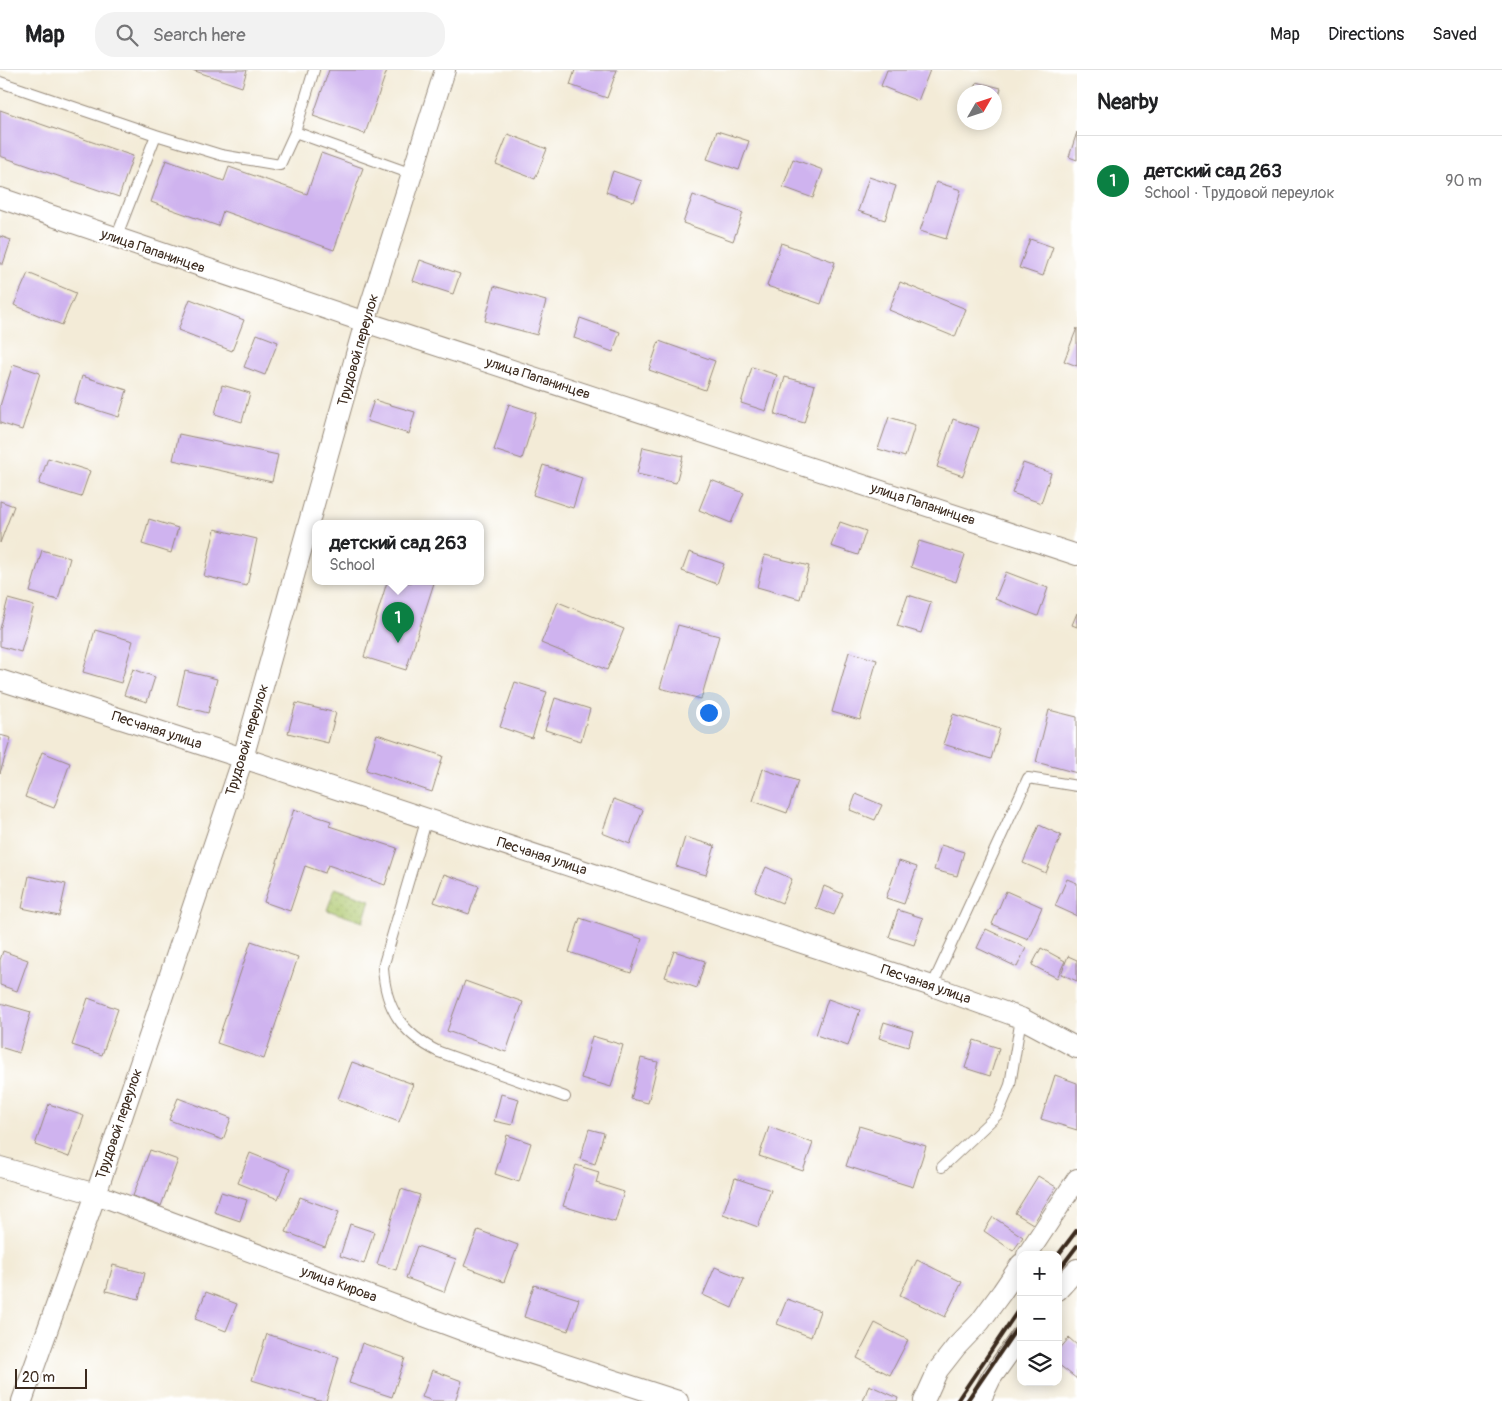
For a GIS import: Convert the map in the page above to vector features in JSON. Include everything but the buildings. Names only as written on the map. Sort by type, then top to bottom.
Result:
[{"type":"street","name":"Трудовой переулок","points":[[22,1401],[96,1194],[243,758],[365,322],[446,70]]},
{"type":"street","name":"улица Папанинцев","points":[[0,198],[365,322],[1077,554]]},
{"type":"street","name":"Песчаная улица","points":[[0,680],[427,818],[932,986],[1021,1018],[1077,1048]]},
{"type":"street","name":"улица Кирова","points":[[0,1167],[96,1194],[480,1337],[678,1401]]},
{"type":"street","points":[[1030,1251],[1077,1179]]},
{"type":"street","points":[[1062,1286],[1077,1269]]},
{"type":"street","points":[[924,1401],[938,1370],[956,1347],[980,1322],[1017,1270]]},
{"type":"street","points":[[980,1401],[991,1378],[1017,1341]]},
{"type":"lane","points":[[0,82],[221,155],[280,165],[295,132],[314,70]]},
{"type":"lane","points":[[295,132],[412,174]]},
{"type":"lane","points":[[116,238],[156,135]]},
{"type":"lane","points":[[932,986],[1028,778],[1077,786]]},
{"type":"lane","points":[[427,818],[384,967],[384,982],[391,1007],[397,1019],[410,1034],[425,1046],[565,1097]]},
{"type":"lane","points":[[942,1167],[998,1114],[1010,1085],[1021,1018]]},
{"type":"green space","points":[[335,888],[370,900],[363,922],[327,910]]},
{"type":"railway","points":[[1061,1251],[1077,1230]]},
{"type":"railway","points":[[1062,1266],[1077,1246]]},
{"type":"railway","points":[[957,1401],[1017,1312]]},
{"type":"railway","points":[[967,1401],[1017,1328]]},
{"type":"place","name":"детский сад 263","points":[[398,643]]}]
